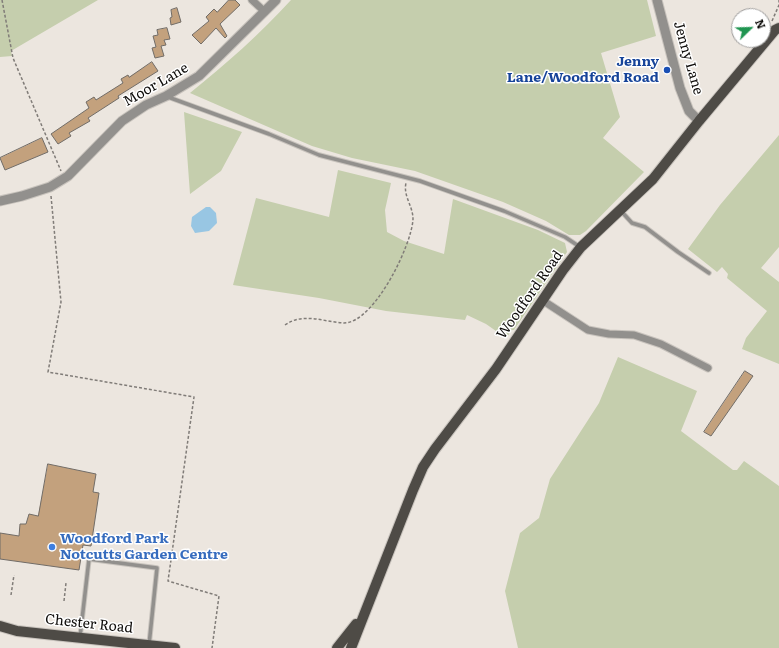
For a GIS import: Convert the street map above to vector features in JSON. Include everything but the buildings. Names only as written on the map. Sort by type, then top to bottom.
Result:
[{"type":"main road","name":"Woodford Road","points":[[351,648],[423,467],[435,449],[496,368],[542,300],[581,247],[621,211],[653,179],[699,121],[776,30],[776,22],[779,19]]},
{"type":"main road","name":"Woodford Road","points":[[338,648],[364,613]]},
{"type":"main road","name":"Chester Road","points":[[0,626],[17,631],[175,648]]},
{"type":"street","points":[[252,0],[265,12]]},
{"type":"street","name":"Moor Lane","points":[[0,201],[22,196],[50,186],[65,178],[122,121],[146,105],[166,96],[200,76],[276,0]]},
{"type":"street","name":"Jenny Lane","points":[[657,0],[680,88],[689,111],[699,121]]},
{"type":"street","points":[[542,300],[588,330],[609,334],[621,333],[634,335],[661,344],[708,368]]},
{"type":"lane","points":[[166,96],[269,134],[319,155],[407,178],[510,214],[565,237],[581,247]]},
{"type":"lane","points":[[621,211],[632,222],[645,226],[678,252],[709,273]]},
{"type":"lane","points":[[80,638],[89,559],[157,568],[149,644]]},
{"type":"path","points":[[2,0],[13,58],[65,178]]},
{"type":"path","points":[[776,30],[772,17],[779,5],[779,0]]},
{"type":"path","points":[[285,325],[292,320],[301,318],[345,323],[354,321],[368,308],[396,272],[410,232],[413,220],[412,210],[406,194],[407,178]]},
{"type":"path","points":[[50,186],[61,302],[48,372],[194,397],[168,581],[220,596],[212,648]]},
{"type":"path","points":[[11,595],[14,575]]},
{"type":"path","points":[[64,601],[66,583]]},
{"type":"green space","points":[[0,0],[98,0],[11,51],[12,56],[0,57]]},
{"type":"green space","points":[[291,0],[647,0],[656,36],[601,53],[620,117],[603,138],[644,172],[586,231],[580,235],[569,235],[546,221],[503,202],[415,171],[352,158],[312,146],[190,93],[217,71],[267,25]]},
{"type":"green space","points":[[184,112],[242,132],[221,171],[190,194]]},
{"type":"green space","points":[[779,135],[779,247],[761,268],[779,282],[779,364],[742,349],[746,338],[767,311],[727,278],[728,274],[722,267],[717,272],[688,249],[720,205]]},
{"type":"green space","points":[[338,170],[391,183],[385,210],[387,232],[404,241],[444,254],[453,199],[538,230],[565,243],[567,252],[514,330],[512,330],[506,338],[486,324],[467,315],[465,320],[386,311],[319,298],[233,285],[256,198],[329,217]]},
{"type":"green space","points":[[618,357],[697,391],[681,431],[733,470],[737,470],[744,461],[779,486],[779,648],[518,648],[505,591],[520,533],[539,518],[550,479],[599,403]]},
{"type":"water","points":[[206,207],[210,207],[216,213],[217,223],[209,231],[195,233],[191,226],[192,217]]},
{"type":"place","name":"Jenny Lane/Woodford Road","points":[[667,70]]},
{"type":"place","name":"Woodford Park Notcutts Garden Centre","points":[[52,547]]}]
